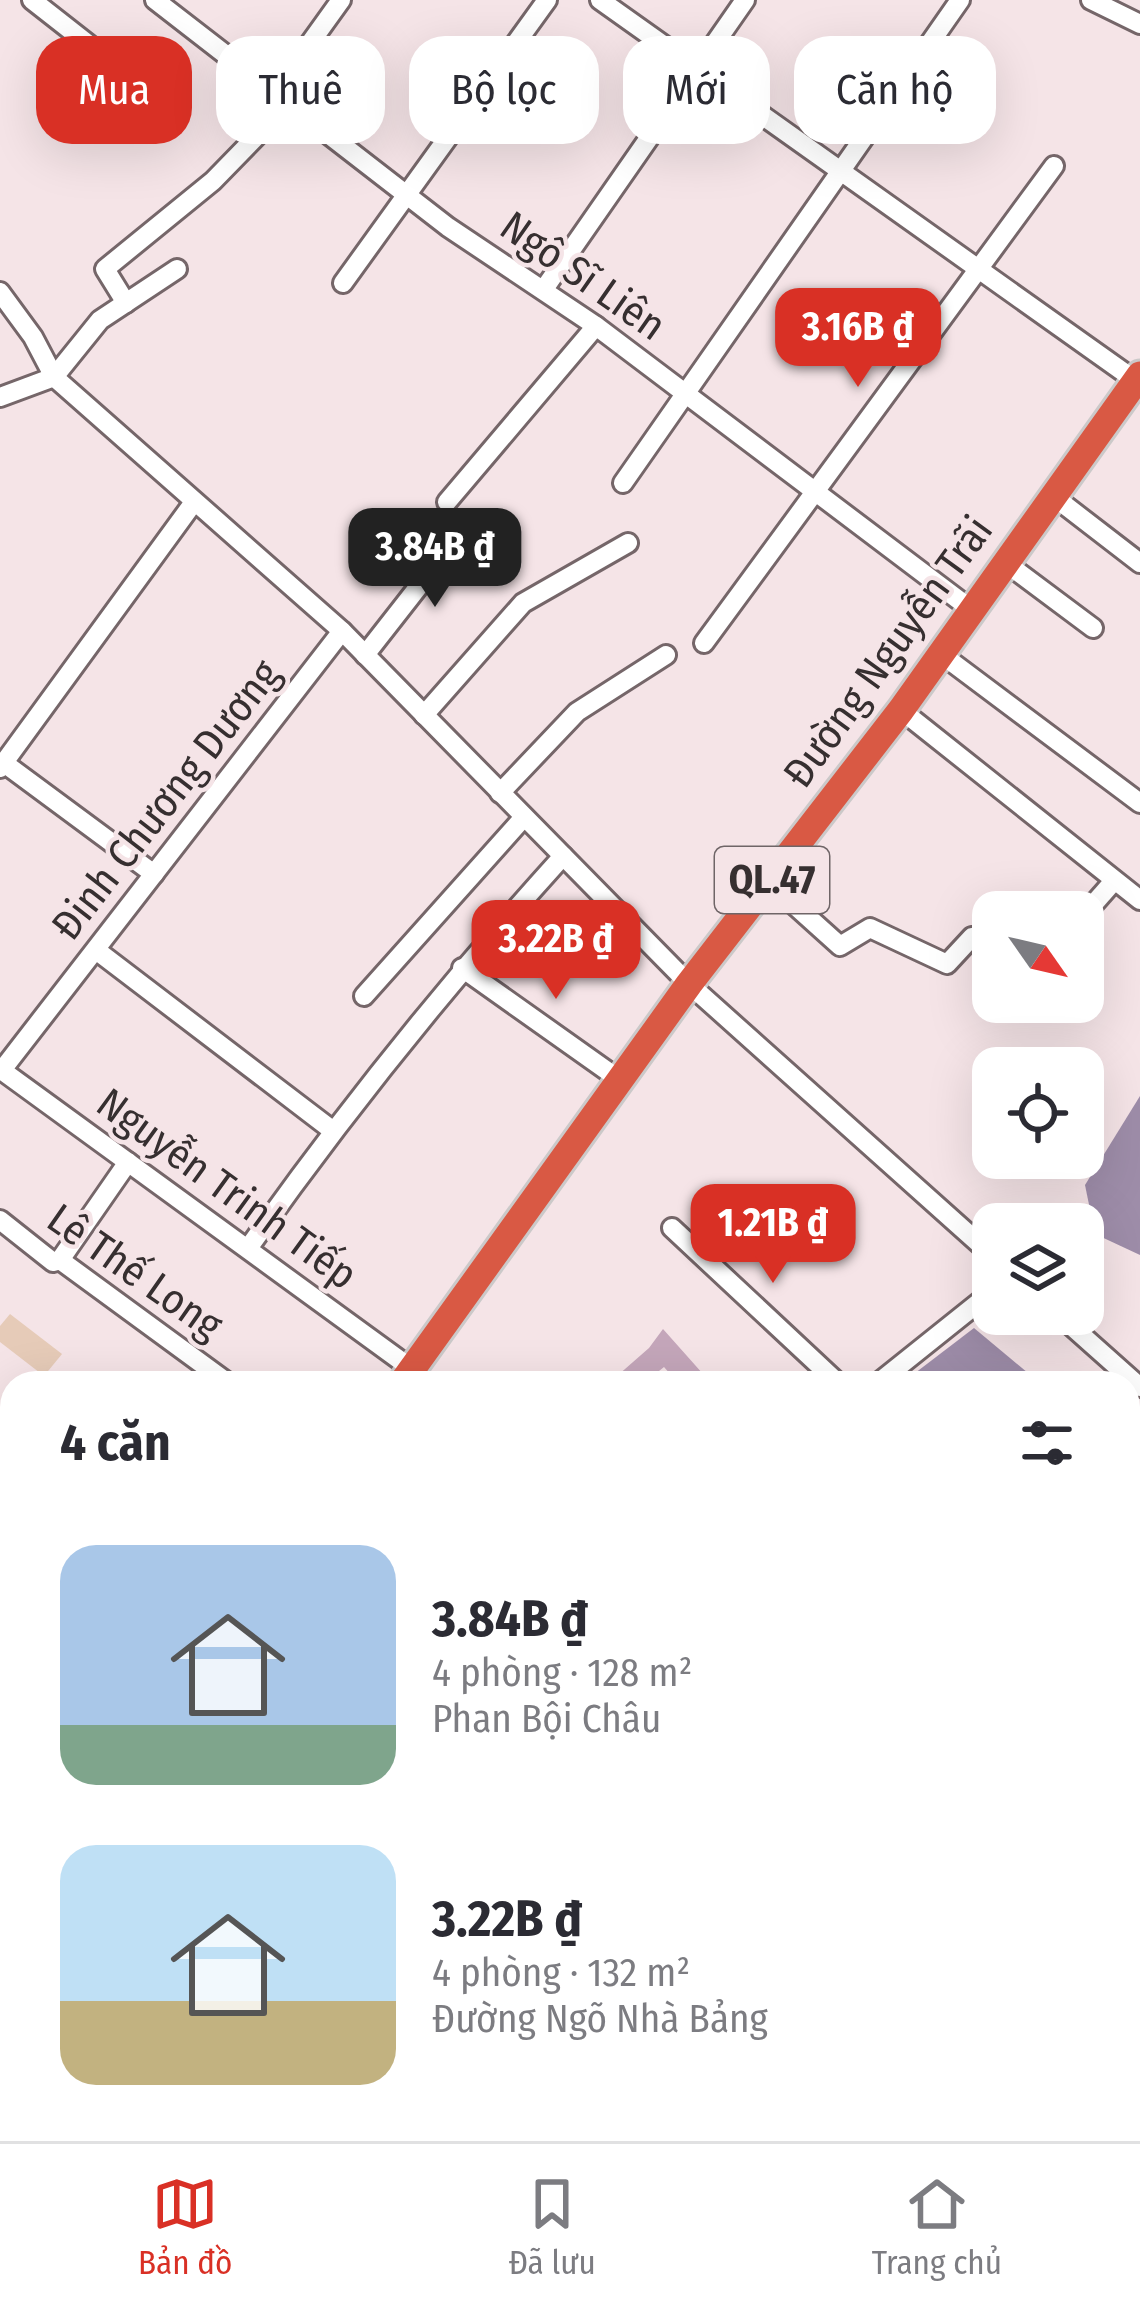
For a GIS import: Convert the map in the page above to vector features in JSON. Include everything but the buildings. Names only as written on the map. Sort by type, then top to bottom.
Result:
[{"type":"highway","name":"Đường Nguyễn Trãi","points":[[411,1371],[689,984],[901,710],[1136,387]]},
{"type":"street","points":[[32,0],[79,36]]},
{"type":"street","points":[[319,36],[341,0]]},
{"type":"street","points":[[343,283],[547,0]]},
{"type":"street","points":[[600,0],[650,36]]},
{"type":"street","points":[[720,36],[745,0]]},
{"type":"street","points":[[622,483],[960,0]]},
{"type":"street","points":[[1091,0],[1140,24]]},
{"type":"street","name":"Ngô Sĩ Liên","points":[[164,3],[216,45]]},
{"type":"street","points":[[770,122],[1136,387]]},
{"type":"street","points":[[126,303],[106,269],[213,181],[244,144]]},
{"type":"street","name":"Ngô Sĩ Liên","points":[[341,144],[406,195],[596,326],[972,610]]},
{"type":"street","points":[[544,289],[645,144]]},
{"type":"street","points":[[704,644],[1054,166]]},
{"type":"street","points":[[0,397],[54,377],[100,320],[177,268]]},
{"type":"street","points":[[0,292],[33,337],[54,377],[342,631],[689,984],[972,1237]]},
{"type":"street","points":[[447,502],[596,326]]},
{"type":"street","points":[[1053,496],[1140,563]]},
{"type":"street","points":[[154,874],[2,766],[194,502]]},
{"type":"street","points":[[365,655],[462,531]]},
{"type":"street","points":[[424,715],[523,603],[628,543]]},
{"type":"street","points":[[1006,563],[1093,628]]},
{"type":"street","name":"Đinh Chương Dương","points":[[1,1069],[342,631]]},
{"type":"street","points":[[941,653],[1140,803]]},
{"type":"street","points":[[500,793],[578,712],[666,655]]},
{"type":"street","points":[[901,710],[1140,900]]},
{"type":"street","points":[[364,996],[524,817]]},
{"type":"street","points":[[249,1247],[332,1130],[461,968],[563,856]]},
{"type":"street","points":[[1104,892],[1113,882]]},
{"type":"street","points":[[770,883],[840,946],[870,928],[947,964],[972,937]]},
{"type":"street","points":[[96,950],[332,1130]]},
{"type":"street","points":[[461,968],[620,1080]]},
{"type":"street","name":"Nguyễn Trinh Tiếp","points":[[1,1069],[249,1247],[401,1371]]},
{"type":"street","points":[[60,1260],[128,1162]]},
{"type":"street","name":"Lê Thế Long","points":[[0,1220],[212,1371]]},
{"type":"street","points":[[672,1228],[825,1371]]},
{"type":"street","points":[[893,1371],[972,1308]]},
{"type":"street","points":[[1082,1335],[1122,1371]]},
{"type":"shaded area","points":[[1140,1096],[1140,1255],[1104,1238],[1104,1203],[1089,1203],[1085,1185],[1089,1179],[1104,1179],[1104,1154]]},
{"type":"shaded area","points":[[10,1314],[62,1354],[48,1371],[38,1371],[0,1342],[0,1326]]},
{"type":"shaded area","points":[[972,1330],[972,1335],[982,1335],[1026,1371],[918,1371]]}]
